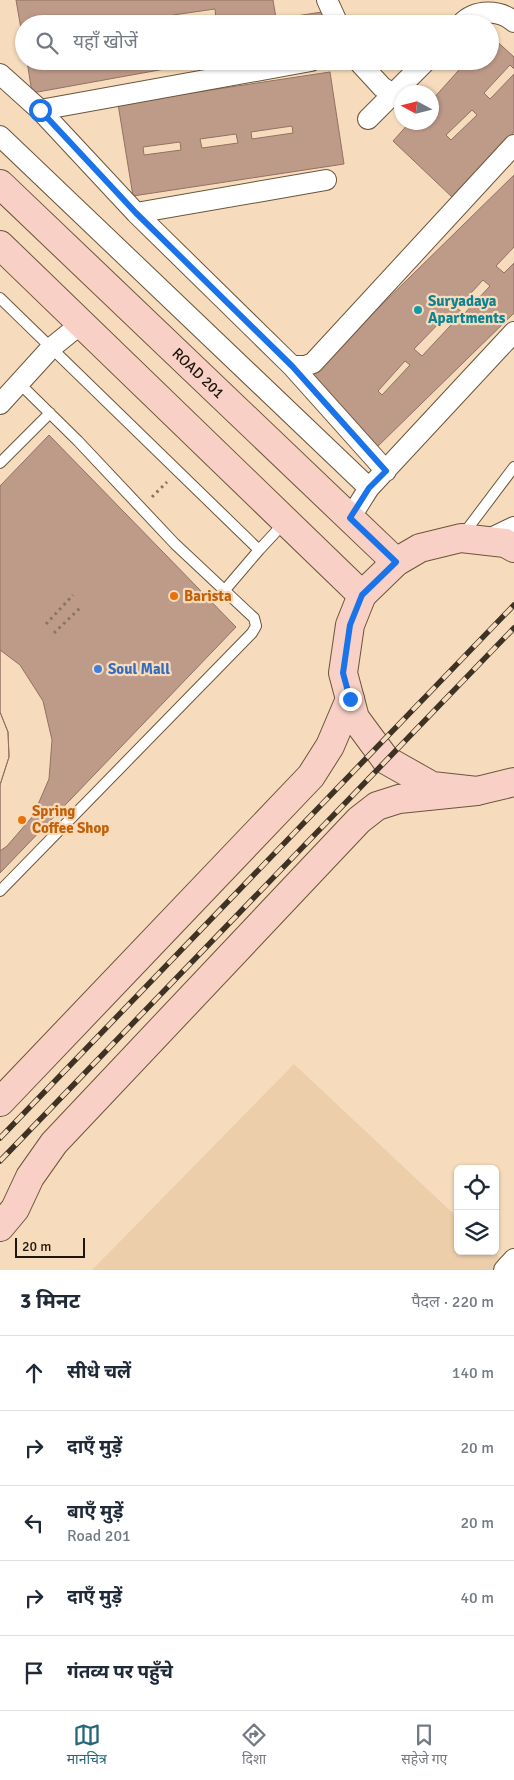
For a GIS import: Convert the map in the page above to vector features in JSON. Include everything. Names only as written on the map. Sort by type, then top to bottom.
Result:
[{"type":"main road","name":"ROAD 201","points":[[0,184],[396,562]]},
{"type":"main road","points":[[0,245],[362,595]]},
{"type":"main road","points":[[477,791],[432,786],[386,760],[355,718],[343,673],[350,625],[362,595],[396,562],[420,548],[473,539],[505,543],[514,548]]},
{"type":"main road","points":[[0,1102],[311,776],[330,746],[350,699]]},
{"type":"main road","points":[[0,1227],[15,1209],[30,1177],[54,1143],[358,820],[377,806],[399,799],[477,791],[514,782]]},
{"type":"street","points":[[327,0],[334,15]]},
{"type":"street","points":[[477,15],[495,12],[508,16],[514,22]]},
{"type":"street","points":[[40,110],[260,70]]},
{"type":"street","points":[[366,70],[382,87],[393,94]]},
{"type":"street","points":[[368,119],[417,70]]},
{"type":"street","points":[[0,74],[40,110],[136,213],[292,366],[386,471]]},
{"type":"street","points":[[0,136],[369,488]]},
{"type":"street","points":[[292,366],[305,366],[313,363],[514,145]]},
{"type":"street","points":[[136,213],[326,180]]},
{"type":"street","points":[[0,404],[52,348],[82,323]]},
{"type":"street","points":[[350,518],[369,488],[514,332]]},
{"type":"street","points":[[473,539],[514,527]]},
{"type":"street","points":[[504,1270],[514,1259]]},
{"type":"lane","points":[[0,298],[259,550]]},
{"type":"lane","points":[[0,891],[252,633],[256,626],[254,618],[224,591],[142,509],[19,383]]},
{"type":"lane","points":[[0,463],[50,413]]},
{"type":"lane","points":[[473,539],[514,467]]},
{"type":"lane","points":[[224,591],[286,521]]},
{"type":"path","points":[[142,509],[177,470]]},
{"type":"path","points":[[46,624],[73,595]]},
{"type":"path","points":[[54,633],[82,606]]},
{"type":"shaded area","points":[[294,1064],[454,1214],[454,1255],[497,1255],[513,1270],[92,1270]]},
{"type":"building","points":[[16,0],[273,0],[276,15],[216,15],[215,9],[173,15],[19,15]]},
{"type":"building","points":[[322,12],[322,15],[302,15]]},
{"type":"building","points":[[499,43],[514,57],[514,69],[510,65],[484,93],[490,99],[514,74],[514,132],[453,198],[393,141],[403,130],[439,130],[439,92],[459,70],[499,70]],"holes":[[[472,110],[477,115],[451,140],[446,135]]]},
{"type":"building","points":[[28,70],[159,70],[32,93]]},
{"type":"building","points":[[330,72],[344,164],[133,196],[118,104]],"holes":[[[292,126],[293,133],[252,139],[251,132]],[[236,134],[238,143],[202,148],[200,139]],[[180,142],[181,150],[144,155],[143,147]]]},
{"type":"building","name":"Suryadaya Apartments","points":[[514,175],[514,247],[496,266],[504,273],[514,263],[514,313],[375,449],[306,379]],"holes":[[[483,280],[490,286],[464,314],[457,308]],[[444,318],[451,325],[422,356],[414,349]],[[405,361],[410,365],[382,395],[378,391]]]},
{"type":"building","name":"Soul Mall","points":[[49,435],[236,627],[0,873],[0,785],[9,757],[8,732],[0,712],[0,486]]},
{"type":"building","points":[[0,650],[20,665],[43,701],[52,740],[49,779],[33,816],[7,846],[0,851],[0,785],[9,757],[8,732],[0,712]]},
{"type":"railway","points":[[0,1138],[514,605]]},
{"type":"railway","points":[[0,1161],[514,628]]},
{"type":"place","name":"Suryadaya Apartments","points":[[418,310]]},
{"type":"place","name":"Barista","points":[[174,596]]},
{"type":"place","name":"Soul Mall","points":[[98,669]]},
{"type":"place","name":"Spring Coffee Shop","points":[[22,820]]},
{"type":"route","points":[[40,110],[136,213],[292,366],[386,471],[369,488],[350,518],[396,562],[374,581],[362,595],[350,625],[343,673],[350,699]]}]
